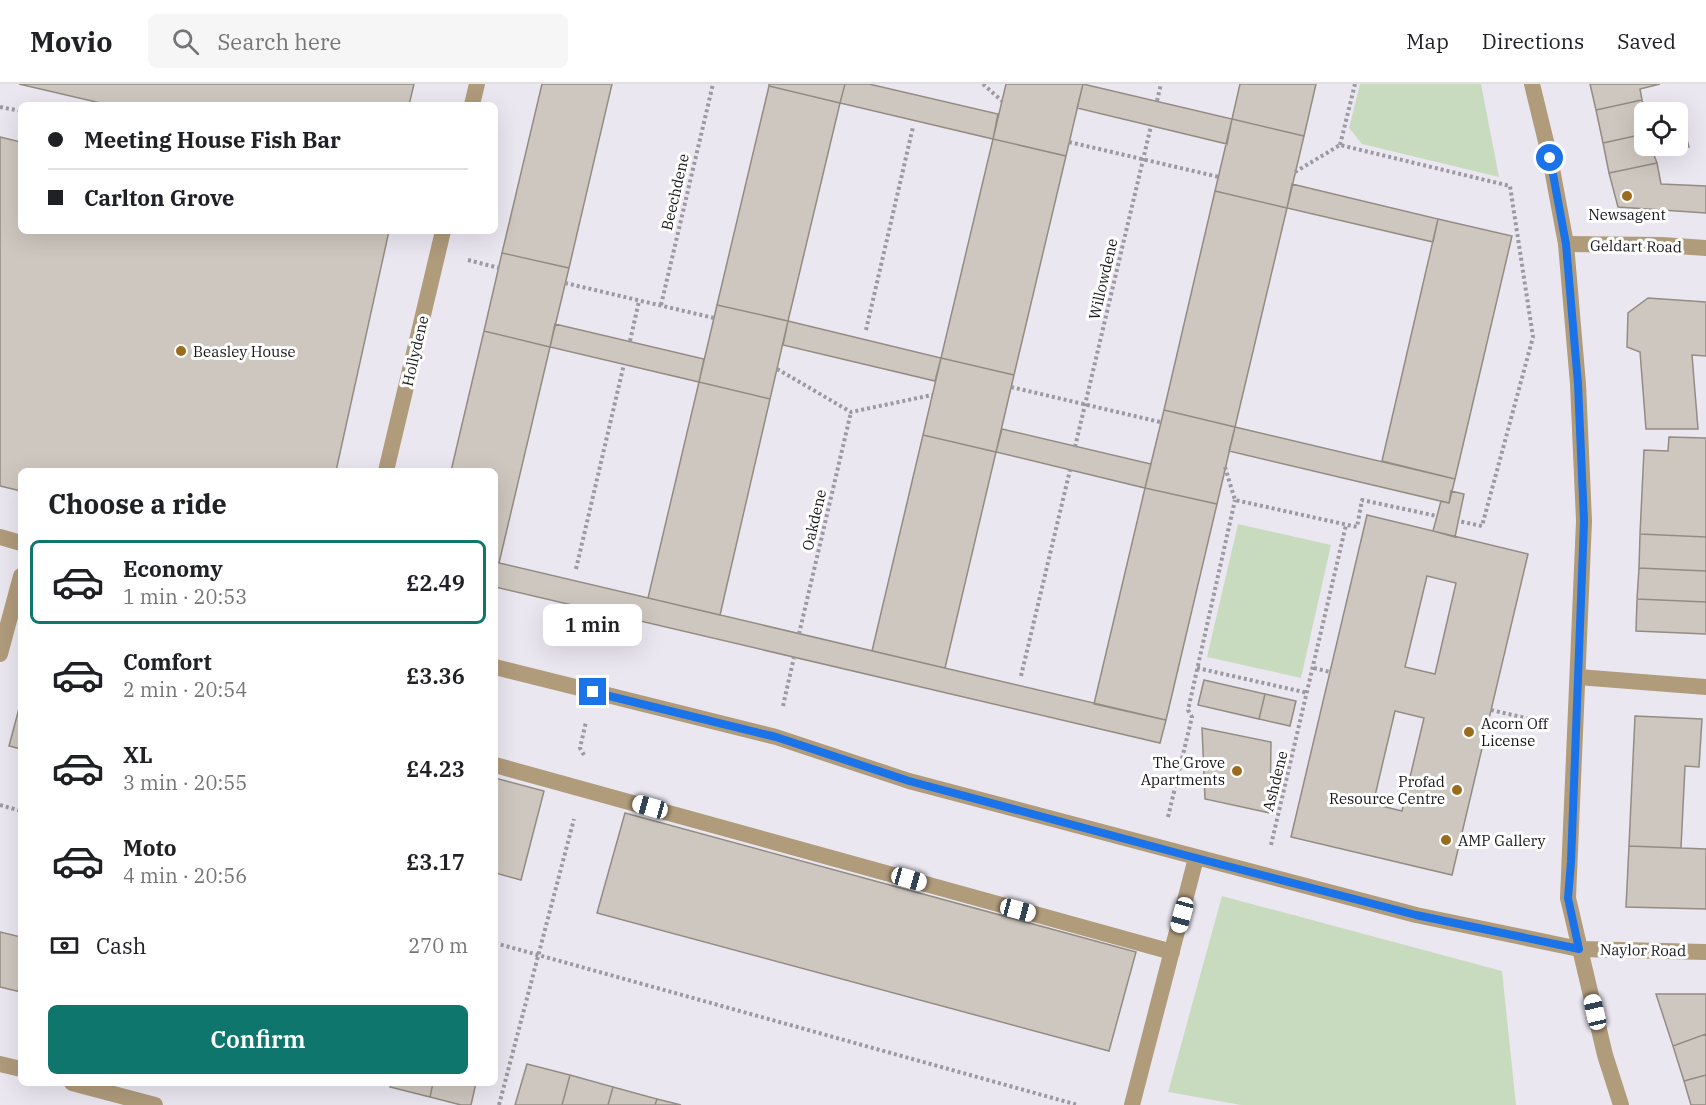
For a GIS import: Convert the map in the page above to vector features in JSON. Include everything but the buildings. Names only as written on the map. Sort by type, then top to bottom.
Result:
[{"type":"street","points":[[473,102],[477,84]]},
{"type":"street","points":[[1532,84],[1550,158],[1566,244],[1578,384],[1584,521],[1568,898],[1605,1055],[1622,1105]]},
{"type":"street","name":"Hollydene","points":[[387,468],[442,234]]},
{"type":"street","name":"Geldart Road","points":[[1566,244],[1706,248]]},
{"type":"street","points":[[0,537],[18,542]]},
{"type":"street","points":[[0,654],[13,636],[18,598]]},
{"type":"street","name":"Naylor Road","points":[[498,668],[776,737],[909,781],[1416,915],[1579,949],[1706,952]]},
{"type":"street","points":[[1578,677],[1706,687]]},
{"type":"street","points":[[498,766],[1172,952]]},
{"type":"street","points":[[1132,1105],[1196,858]]},
{"type":"street","points":[[0,1064],[18,1068]]},
{"type":"street","points":[[83,1086],[155,1105]]},
{"type":"path","name":"Beechdene","points":[[661,305],[713,84]]},
{"type":"path","points":[[983,84],[1002,100]]},
{"type":"path","points":[[1157,101],[1161,84]]},
{"type":"path","points":[[1340,145],[1354,84]]},
{"type":"path","points":[[0,106],[18,110]]},
{"type":"path","name":"Willowdene","points":[[1076,447],[1151,126]]},
{"type":"path","points":[[866,330],[913,127]]},
{"type":"path","points":[[1069,142],[1219,177]]},
{"type":"path","points":[[1295,172],[1340,145],[1510,186],[1533,338],[1482,526],[1458,521]]},
{"type":"path","points":[[566,283],[714,318]]},
{"type":"path","points":[[630,341],[639,301]]},
{"type":"path","points":[[576,569],[624,364]]},
{"type":"path","points":[[777,369],[851,412],[932,394]]},
{"type":"path","points":[[1011,387],[1161,422]]},
{"type":"path","name":"Oakdene","points":[[799,634],[851,412]]},
{"type":"path","points":[[1161,849],[1192,717],[1188,710],[1197,668],[1236,500],[1226,466]]},
{"type":"path","points":[[1021,676],[1070,470]]},
{"type":"path","points":[[1236,500],[1346,525]]},
{"type":"path","name":"Ashdene","points":[[1264,875],[1346,525],[1357,527],[1362,500],[1437,516]]},
{"type":"path","points":[[776,737],[794,657]]},
{"type":"path","points":[[1197,668],[1308,693]]},
{"type":"path","points":[[1314,668],[1330,672]]},
{"type":"path","points":[[499,1105],[590,764],[580,748],[593,692]]},
{"type":"path","points":[[1491,710],[1576,729]]},
{"type":"path","points":[[0,805],[18,810]]},
{"type":"path","points":[[498,944],[1078,1105]]},
{"type":"green space","points":[[1360,84],[1481,84],[1499,177],[1362,144],[1349,128]]},
{"type":"green space","points":[[1238,524],[1331,545],[1301,678],[1207,657]]},
{"type":"green space","points":[[1222,896],[1502,971],[1516,1105],[1241,1105],[1168,1092]]},
{"type":"place","name":"Newsagent","points":[[1627,196]]},
{"type":"place","name":"Beasley House","points":[[181,351]]},
{"type":"place","name":"Acorn Off License","points":[[1469,732]]},
{"type":"place","name":"The Grove Apartments","points":[[1237,771]]},
{"type":"place","name":"Profad Resource Centre","points":[[1457,790]]},
{"type":"place","name":"AMP Gallery","points":[[1446,840]]},
{"type":"route","points":[[593,692],[776,737],[909,781],[1196,858],[1416,915],[1579,949],[1568,898],[1584,521],[1578,384],[1566,244],[1550,158]]}]
